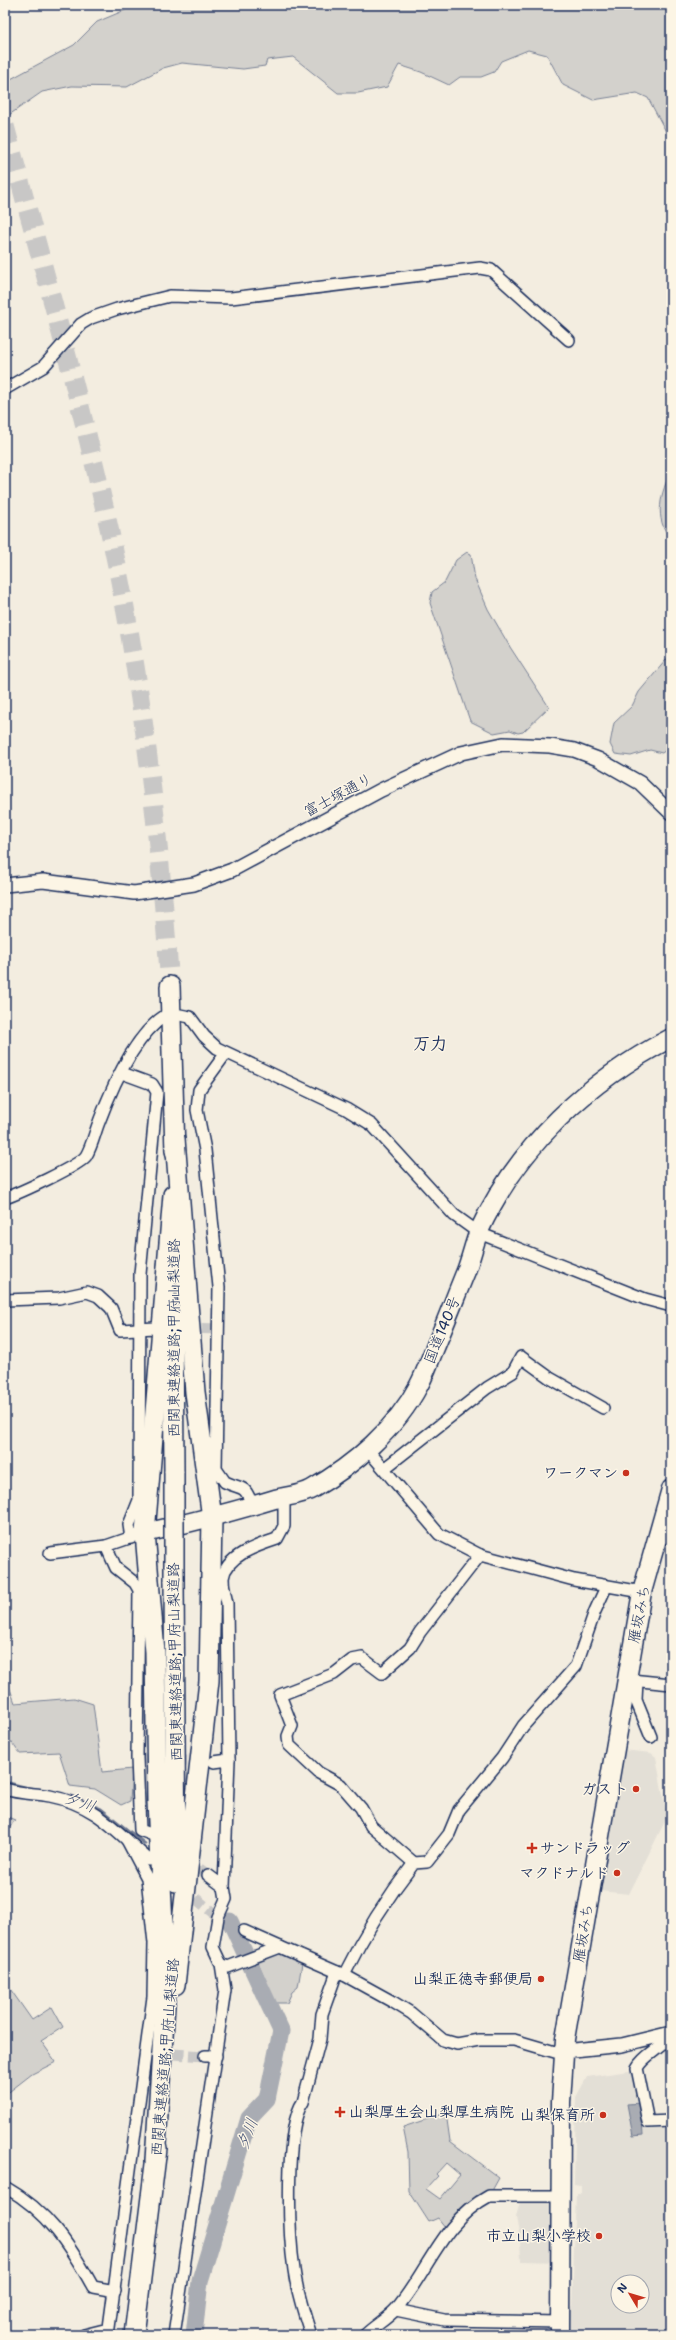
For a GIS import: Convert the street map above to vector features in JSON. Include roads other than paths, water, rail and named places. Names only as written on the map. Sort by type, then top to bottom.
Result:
[{"type":"highway","name":"西関東連絡道路;甲府山梨道路","points":[[134,2335],[173,2000],[177,1777],[174,1580],[173,1195],[175,1139],[170,986]]},
{"type":"highway","name":"国道140号","points":[[138,1535],[212,1518],[310,1490],[339,1472],[367,1450],[397,1418],[419,1386],[453,1304],[479,1233],[505,1185],[527,1154],[552,1126],[598,1083],[626,1063],[671,1038]]},
{"type":"highway","points":[[173,2000],[209,1681],[212,1518],[195,1392],[175,1139]]},
{"type":"highway","points":[[155,2160],[166,1990],[157,1801],[156,1652],[138,1535],[173,1195]]},
{"type":"highway","name":"雁坂みち","points":[[559,2328],[561,2090],[564,2052],[632,1680],[642,1592],[671,1490]]},
{"type":"street","points":[[5,389],[43,367],[81,324],[91,318],[117,309],[170,296],[231,298],[473,269],[491,270],[569,340]]},
{"type":"street","name":"富士塚通り","points":[[5,885],[43,881],[134,893],[194,884],[232,870],[381,790],[454,756],[503,744],[550,746],[574,750],[598,759],[640,783],[671,813]]},
{"type":"street","points":[[5,1198],[26,1190],[85,1157],[109,1094],[138,1042],[152,1024],[166,1015]]},
{"type":"street","points":[[180,1015],[190,1017],[204,1036],[217,1048],[346,1109],[372,1125],[454,1215],[479,1233],[645,1300],[671,1306]]},
{"type":"street","points":[[226,1053],[199,1090],[197,1110],[205,1150],[219,1287],[216,1468],[225,1482],[241,1486],[247,1490],[253,1506]]},
{"type":"street","points":[[50,1553],[106,1546],[138,1535],[129,1525],[139,1500],[140,1274],[157,1092],[152,1084],[122,1072]]},
{"type":"street","points":[[5,1300],[59,1298],[87,1292],[98,1296],[111,1308],[120,1330],[155,1328]]},
{"type":"street","points":[[385,1468],[486,1388],[512,1372],[521,1357],[550,1378],[603,1408]]},
{"type":"street","points":[[367,1450],[385,1468],[439,1534],[480,1555],[606,1587],[642,1592]]},
{"type":"street","points":[[174,2335],[226,1990],[221,1964],[214,1947],[218,1917],[226,1899],[224,1887],[229,1760],[227,1603],[223,1578],[231,1561],[250,1550],[277,1539],[284,1526],[284,1497]]},
{"type":"street","points":[[655,1546],[671,1531]]},
{"type":"street","points":[[106,1546],[116,1568],[136,1583],[139,1590],[140,1830],[153,1835]]},
{"type":"street","points":[[480,1555],[420,1632],[410,1648],[382,1673],[362,1658],[352,1660],[334,1674],[280,1695],[292,1726],[288,1736],[289,1745],[319,1773],[341,1785],[361,1808],[371,1826],[414,1862],[427,1862],[449,1834],[460,1810],[502,1758],[523,1726],[576,1666],[595,1611],[606,1587]]},
{"type":"street","points":[[651,1737],[636,1700],[632,1680],[671,1684]]},
{"type":"street","points":[[214,1762],[229,1760]]},
{"type":"street","points":[[5,1789],[16,1792],[50,1796],[84,1806],[103,1817],[148,1860]]},
{"type":"street","points":[[84,2335],[109,2333],[149,2052],[153,1997],[154,1943],[147,1878],[127,1840]]},
{"type":"street","points":[[311,2335],[302,2308],[294,2270],[291,2208],[293,2128],[297,2110],[303,2102],[320,2039],[322,2014],[341,1974],[371,1922],[414,1862]]},
{"type":"street","points":[[208,1875],[224,1887]]},
{"type":"street","points":[[244,1931],[341,1974],[411,2013],[443,2040],[457,2044],[479,2040],[514,2040],[555,2052],[564,2052],[622,2045],[671,2034]]},
{"type":"street","points":[[221,1964],[228,1967],[280,1947]]},
{"type":"street","points":[[671,2034],[666,2043],[641,2060],[637,2068],[648,2122],[671,2121]]},
{"type":"street","points":[[205,2056],[216,2056]]},
{"type":"street","points":[[5,2187],[42,2213],[61,2234],[93,2287],[115,2291]]},
{"type":"street","points":[[365,2335],[396,2310],[438,2246],[462,2216],[480,2201],[489,2196],[560,2196]]},
{"type":"street","points":[[396,2310],[444,2320],[559,2328]]},
{"type":"waterway","name":"夕川","points":[[5,1782],[32,1789]]},
{"type":"waterway","name":"夕川","points":[[84,1802],[101,1809],[145,1844]]},
{"type":"waterway","name":"夕川","points":[[194,2335],[200,2281],[249,2118],[267,2099],[281,2031],[230,1921]]},
{"type":"tunnel","points":[[5,126],[85,427],[121,584],[140,698],[155,813],[170,986]]},
{"type":"tunnel","points":[[185,1328],[218,1329]]},
{"type":"tunnel","points":[[143,1759],[206,1762]]},
{"type":"tunnel","points":[[186,1859],[208,1875]]},
{"type":"tunnel","points":[[183,1888],[218,1917]]},
{"type":"tunnel","points":[[157,2053],[205,2056]]},
{"type":"place","name":"ワークマン","points":[[626,1473]]},
{"type":"place","name":"ガスト","points":[[636,1789]]},
{"type":"place","name":"サンドラッグ","points":[[532,1848]]},
{"type":"place","name":"マクドナルド","points":[[617,1873]]},
{"type":"place","name":"山梨正徳寺郵便局","points":[[541,1979]]},
{"type":"place","name":"山梨厚生会山梨厚生病院","points":[[340,2112]]},
{"type":"place","name":"山梨保育所","points":[[603,2115]]},
{"type":"place","name":"市立山梨小学校","points":[[599,2236]]},
{"type":"district","name":"万力","points":[[430,1043]]}]
